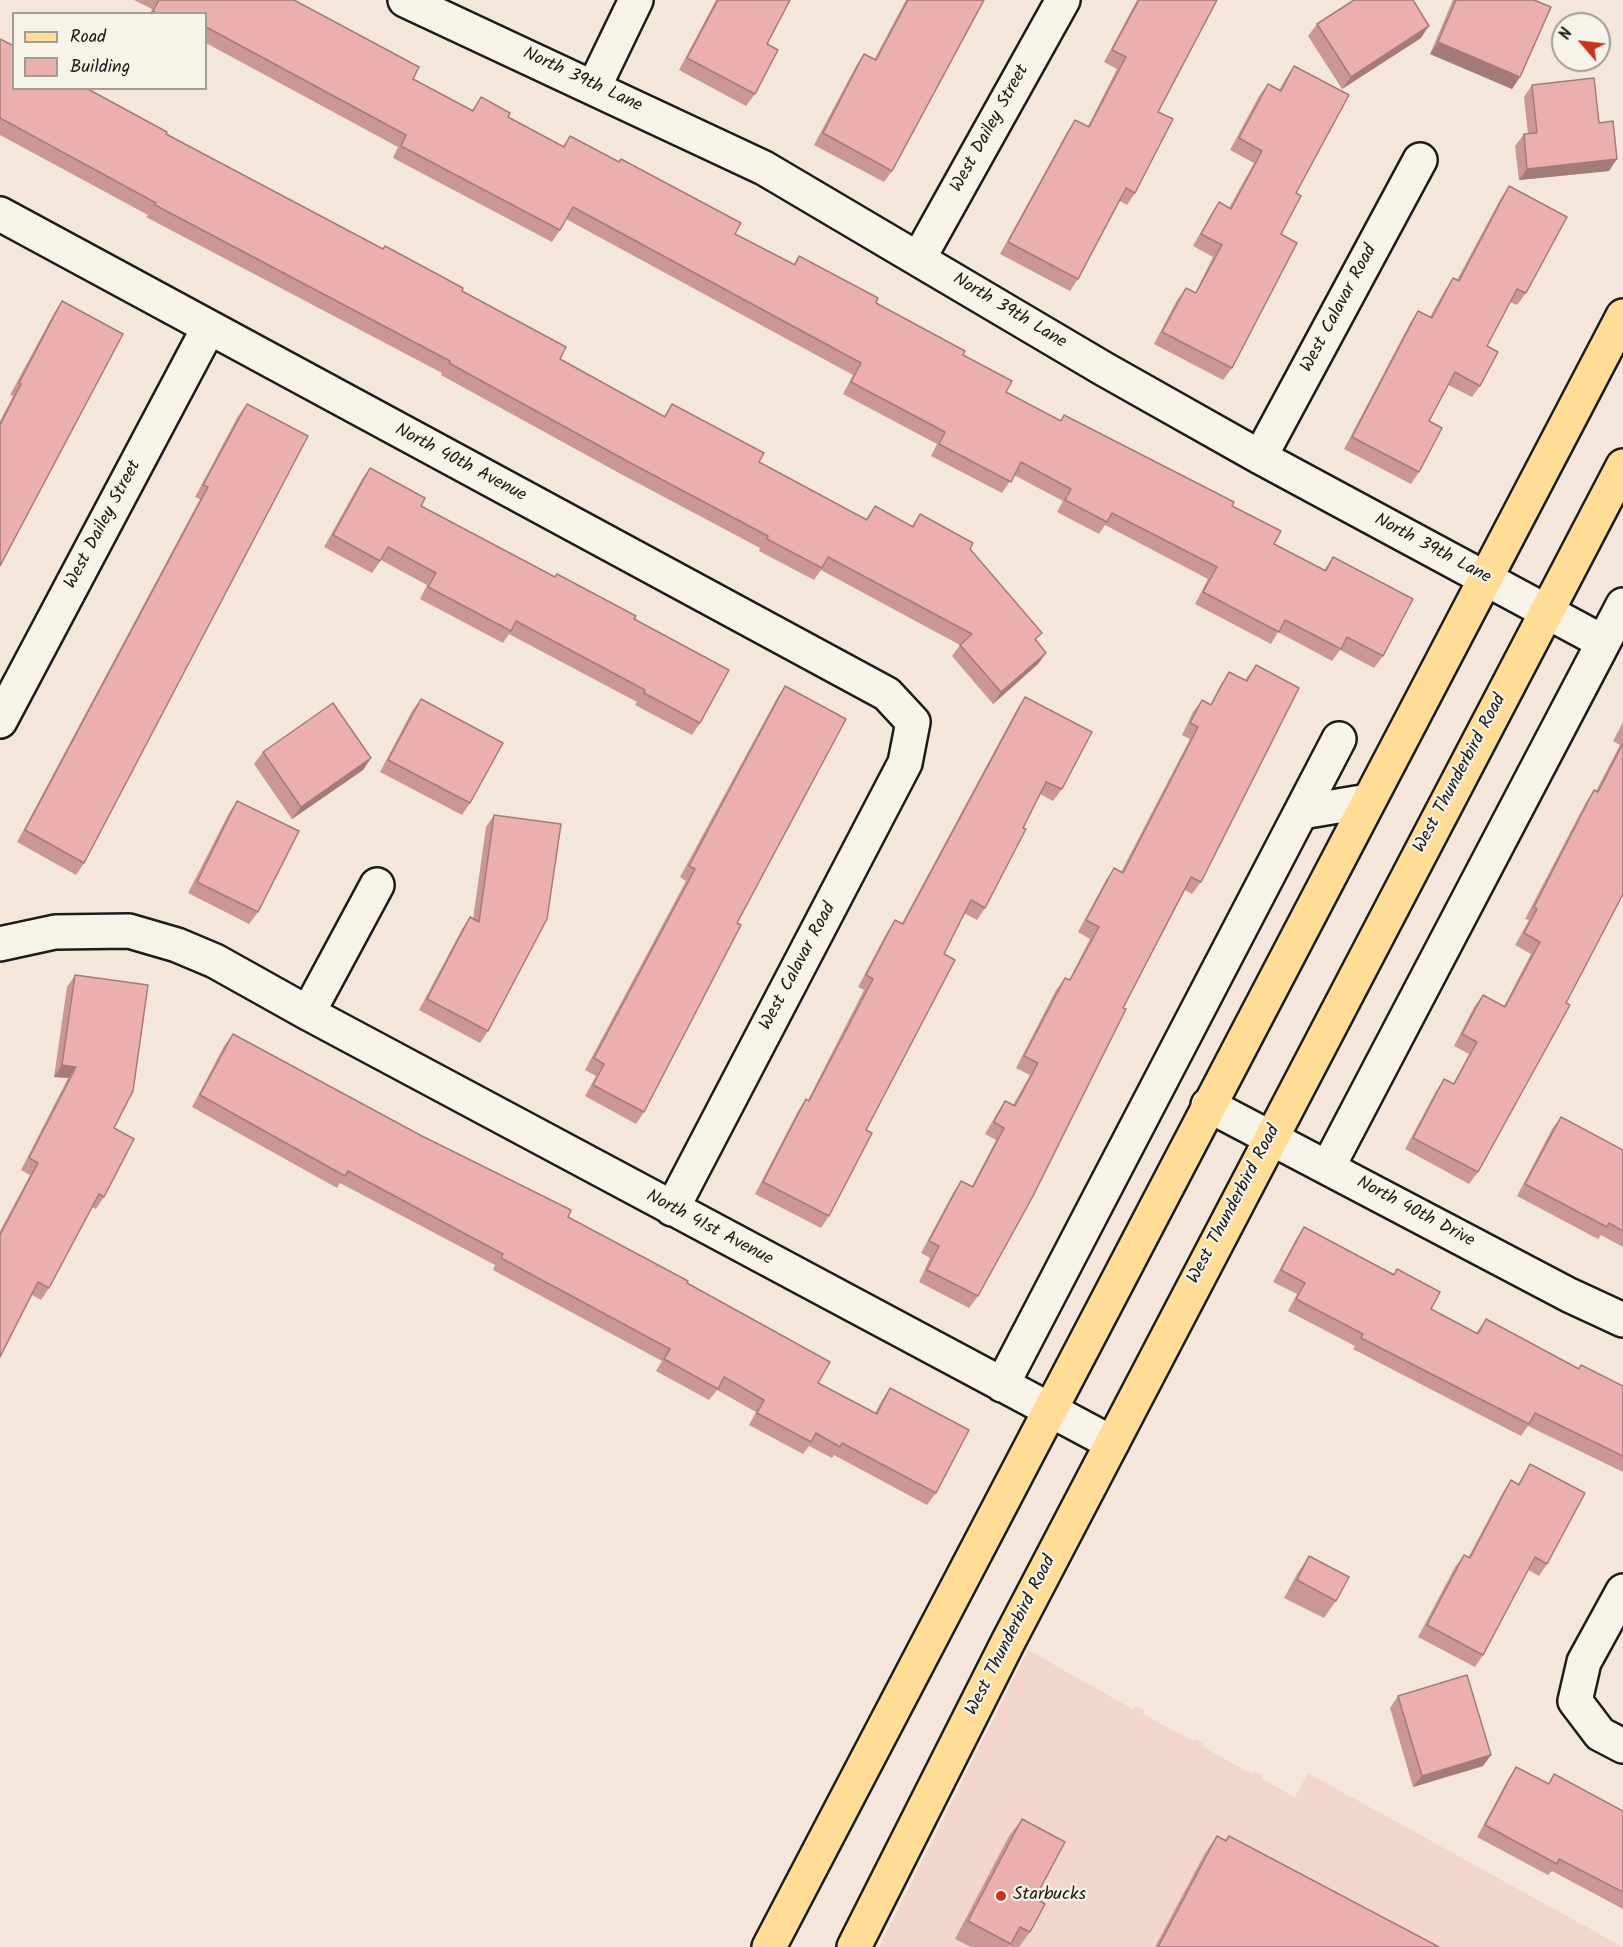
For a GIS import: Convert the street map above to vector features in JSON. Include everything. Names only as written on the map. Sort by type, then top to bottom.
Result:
[{"type":"main road","points":[[769,1947],[1623,316]]},
{"type":"main road","name":"West Thunderbird Road","points":[[854,1947],[1112,1443],[1623,466]]},
{"type":"street","name":"North 39th Lane","points":[[405,0],[764,168],[1104,369],[1260,457],[1603,642]]},
{"type":"street","points":[[594,87],[636,0]]},
{"type":"street","name":"West Dailey Street","points":[[919,258],[1063,0]]},
{"type":"street","name":"West Calavar Road","points":[[1260,457],[1420,160]]},
{"type":"street","name":"North 40th Avenue","points":[[0,214],[887,694],[913,722]]},
{"type":"street","name":"West Dailey Street","points":[[0,721],[208,328]]},
{"type":"street","points":[[1328,1167],[1623,605]]},
{"type":"street","name":"West Calavar Road","points":[[672,1209],[906,763],[913,722]]},
{"type":"street","points":[[1002,1385],[1339,739]]},
{"type":"street","points":[[1302,812],[1368,801]]},
{"type":"street","points":[[308,1013],[377,885]]},
{"type":"street","name":"North 41st Avenue","points":[[0,944],[55,932],[129,931],[177,945],[215,961],[672,1209],[1112,1443]]},
{"type":"street","name":"North 40th Drive","points":[[1208,1105],[1569,1295],[1623,1320]]},
{"type":"street","points":[[1623,1592],[1584,1662],[1575,1701],[1600,1734],[1623,1746]]},
{"type":"shaded area","points":[[1028,1650],[1133,1709],[1135,1705],[1145,1710],[1143,1714],[1193,1741],[1195,1739],[1204,1744],[1203,1747],[1252,1774],[1254,1771],[1263,1776],[1262,1779],[1295,1797],[1308,1773],[1623,1947],[879,1947]]},
{"type":"building","points":[[159,0],[294,0],[419,67],[413,79],[473,111],[481,97],[510,113],[508,117],[564,147],[570,136],[619,162],[621,159],[741,223],[735,234],[795,265],[799,256],[878,298],[876,303],[965,351],[963,355],[1012,381],[1006,392],[1061,421],[1064,415],[1234,502],[1232,506],[1281,531],[1274,544],[1326,571],[1333,557],[1413,599],[1383,656],[1347,637],[1341,649],[1285,620],[1279,632],[1203,592],[1217,567],[1112,513],[1107,522],[1065,500],[1071,489],[1021,462],[1011,482],[939,444],[945,432],[851,382],[861,363],[573,207],[560,230],[401,146],[406,135],[207,28],[207,12],[153,11]]},
{"type":"building","points":[[718,0],[790,0],[767,44],[778,50],[755,94],[687,58]]},
{"type":"building","points":[[908,0],[984,0],[892,171],[823,133],[864,54],[876,60]]},
{"type":"building","points":[[1139,0],[1217,0],[1158,112],[1173,119],[1135,193],[1126,188],[1078,279],[1008,242],[1075,120],[1089,127],[1126,57],[1112,50]]},
{"type":"building","points":[[1354,0],[1413,0],[1429,26],[1351,77],[1317,24]]},
{"type":"building","points":[[1456,0],[1534,0],[1551,7],[1520,77],[1438,42]]},
{"type":"building","points":[[0,39],[12,45],[12,90],[90,90],[167,132],[166,134],[383,249],[385,246],[463,288],[462,291],[566,347],[560,359],[665,417],[672,404],[764,453],[759,462],[867,520],[875,506],[913,527],[920,514],[973,543],[970,549],[1042,633],[1035,639],[1046,653],[1001,692],[960,645],[972,634],[828,557],[822,568],[767,539],[768,536],[627,461],[449,363],[450,361],[155,205],[156,203],[0,118]]},
{"type":"building","points":[[1294,66],[1349,95],[1296,193],[1301,196],[1281,234],[1297,243],[1232,368],[1162,332],[1186,288],[1196,293],[1222,245],[1201,234],[1219,202],[1231,209],[1262,151],[1239,138],[1268,84],[1281,91]]},
{"type":"building","points":[[1594,78],[1599,123],[1613,121],[1617,159],[1527,169],[1524,134],[1537,133],[1532,85]]},
{"type":"building","points":[[1509,186],[1567,217],[1526,293],[1517,289],[1487,346],[1498,352],[1480,386],[1455,372],[1429,421],[1442,428],[1419,472],[1352,437],[1418,311],[1432,318],[1453,278],[1459,281]]},
{"type":"building","points":[[62,301],[123,334],[0,566],[0,425]]},
{"type":"building","points":[[247,404],[308,436],[84,863],[25,830],[208,487],[203,485]]},
{"type":"building","points":[[370,468],[425,498],[421,506],[555,577],[557,574],[636,616],[634,619],[729,670],[700,723],[644,693],[645,690],[516,621],[511,631],[428,587],[436,573],[388,547],[380,561],[333,535]]},
{"type":"building","points":[[1256,665],[1299,688],[1201,882],[1191,877],[1123,1008],[1126,1009],[1033,1196],[978,1296],[927,1270],[939,1246],[929,1241],[961,1181],[973,1187],[1004,1128],[994,1122],[1005,1101],[1015,1106],[1038,1063],[1024,1056],[1065,978],[1070,980],[1099,927],[1086,920],[1114,868],[1123,873],[1198,727],[1190,723],[1202,700],[1211,705],[1229,672],[1247,681]]},
{"type":"building","points":[[785,686],[846,719],[737,923],[741,925],[644,1112],[593,1085],[604,1064],[594,1058],[695,869],[689,866]]},
{"type":"building","points":[[1025,697],[1092,732],[1062,789],[1046,782],[1023,828],[1026,829],[985,908],[971,900],[944,954],[955,960],[866,1130],[872,1133],[829,1216],[763,1182],[806,1099],[809,1101],[873,979],[866,975],[895,920],[903,924]]},
{"type":"building","points":[[421,699],[503,743],[470,803],[388,760]]},
{"type":"building","points":[[333,703],[371,758],[301,807],[263,752]]},
{"type":"building","points":[[1623,743],[1623,894],[1566,1003],[1570,1005],[1478,1172],[1413,1138],[1444,1079],[1454,1084],[1477,1042],[1462,1034],[1483,995],[1505,1007],[1540,942],[1524,933],[1537,909],[1534,907],[1594,790],[1598,792]]},
{"type":"building","points":[[237,801],[299,831],[258,912],[197,882]]},
{"type":"building","points":[[494,815],[561,824],[547,919],[488,1031],[427,999],[470,917],[479,922]]},
{"type":"building","points":[[75,975],[148,985],[133,1091],[114,1128],[134,1139],[104,1197],[99,1194],[49,1288],[38,1282],[0,1357],[0,1235],[38,1163],[29,1158],[76,1067],[62,1065]]},
{"type":"building","points":[[233,1034],[420,1135],[571,1210],[568,1217],[688,1281],[687,1283],[830,1362],[818,1383],[877,1414],[890,1388],[969,1430],[936,1493],[842,1443],[840,1447],[816,1433],[811,1442],[757,1413],[764,1400],[724,1377],[718,1389],[664,1359],[670,1349],[501,1258],[503,1254],[348,1171],[345,1176],[200,1095]]},
{"type":"building","points":[[1561,1117],[1623,1150],[1623,1231],[1609,1223],[1607,1227],[1525,1184]]},
{"type":"building","points":[[1304,1227],[1394,1275],[1397,1269],[1440,1292],[1431,1309],[1478,1334],[1486,1319],[1579,1369],[1581,1365],[1623,1386],[1623,1456],[1535,1413],[1529,1424],[1361,1338],[1363,1334],[1296,1299],[1305,1283],[1281,1270]]},
{"type":"building","points":[[1530,1464],[1585,1493],[1547,1564],[1535,1557],[1483,1655],[1427,1625],[1464,1555],[1470,1558],[1511,1480],[1519,1485]]},
{"type":"building","points":[[1309,1556],[1349,1577],[1336,1601],[1297,1580]]},
{"type":"building","points":[[1467,1675],[1491,1755],[1422,1776],[1398,1696]]},
{"type":"building","points":[[1516,1767],[1549,1784],[1554,1774],[1623,1811],[1623,1892],[1559,1859],[1557,1864],[1485,1825]]},
{"type":"building","name":"Starbucks","points":[[1022,1819],[1065,1842],[1035,1898],[1045,1904],[1030,1932],[1020,1927],[1011,1944],[968,1921]]},
{"type":"building","points":[[1217,1836],[1226,1841],[1229,1836],[1439,1947],[1158,1947]]},
{"type":"place","name":"Starbucks","points":[[1001,1896]]}]
